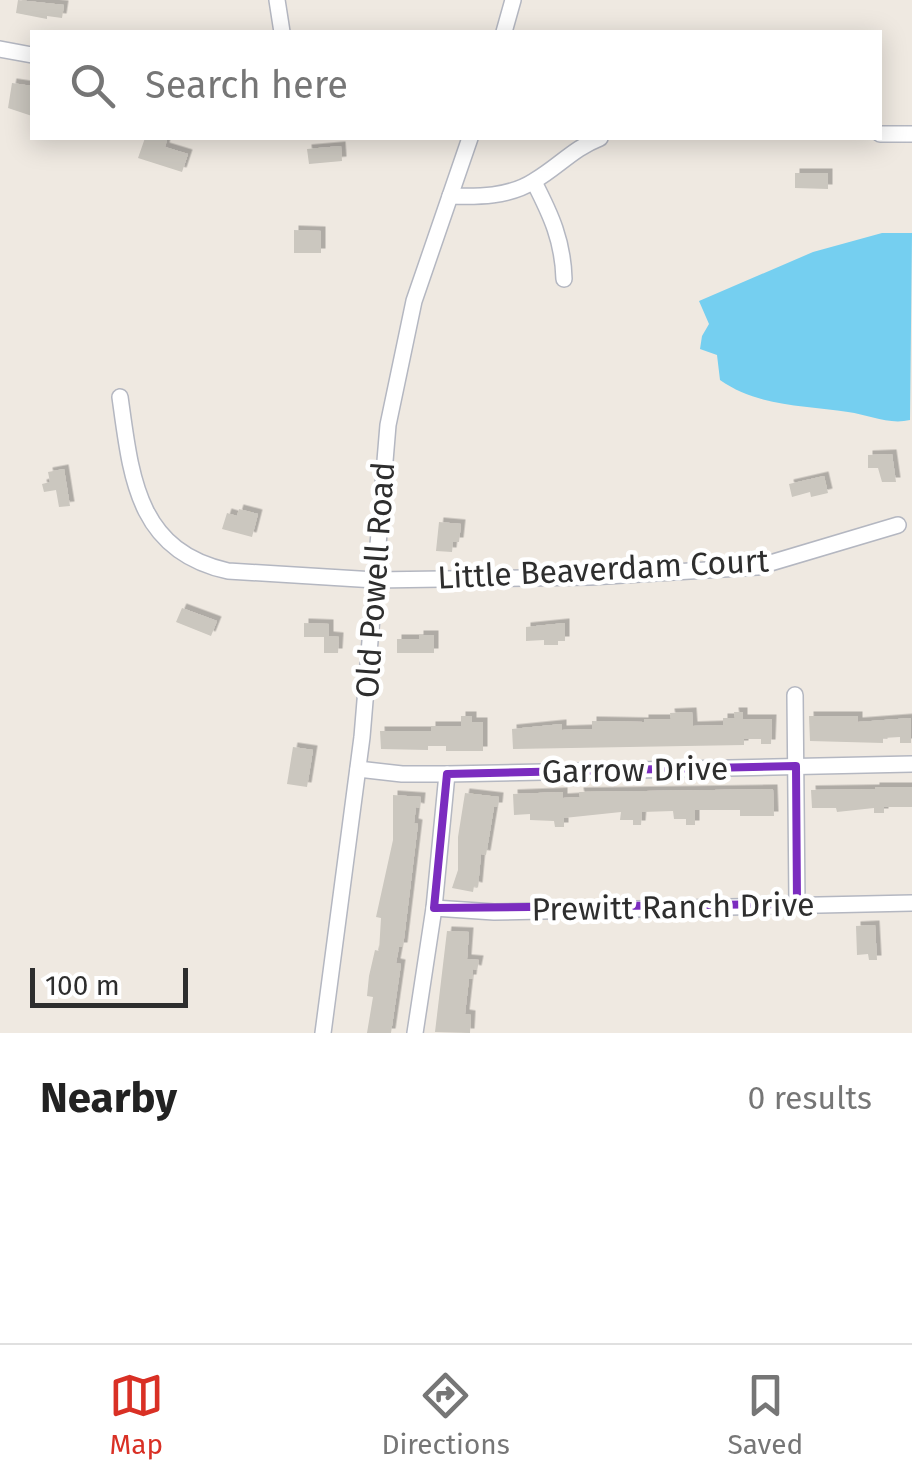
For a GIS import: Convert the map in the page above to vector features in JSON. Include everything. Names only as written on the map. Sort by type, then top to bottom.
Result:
[{"type":"street","points":[[278,0],[282,30]]},
{"type":"street","points":[[505,30],[513,0]]},
{"type":"street","points":[[0,49],[30,55]]},
{"type":"street","points":[[882,134],[912,134]]},
{"type":"street","name":"Old Powell Road","points":[[323,1033],[358,769],[384,460],[394,389],[414,301],[469,140]]},
{"type":"street","points":[[450,196],[493,196],[534,182],[578,147],[595,140]]},
{"type":"street","points":[[534,182],[556,225],[564,279]]},
{"type":"street","name":"Little Beaverdam Court","points":[[120,397],[143,510],[168,541],[187,556],[208,567],[228,571],[376,580],[590,577],[757,567],[898,525]]},
{"type":"street","points":[[796,694],[797,904]]},
{"type":"street","name":"Garrow Drive","points":[[358,769],[447,774],[912,764]]},
{"type":"street","points":[[416,1033],[434,908],[447,774]]},
{"type":"street","name":"Prewitt Ranch Drive","points":[[434,908],[494,912],[912,903]]},
{"type":"highlighted area","points":[[796,766],[797,904],[434,908],[447,774]]},
{"type":"water","points":[[882,233],[912,233],[910,420],[887,420],[766,400],[720,380],[717,355],[700,349],[709,324],[699,301],[813,252]]},
{"type":"building","points":[[18,0],[64,5],[62,18],[16,13]]},
{"type":"building","points":[[12,83],[30,86],[30,115],[8,108]]},
{"type":"building","points":[[144,140],[167,140],[165,147],[188,154],[182,172],[138,158]]},
{"type":"building","points":[[341,146],[342,161],[309,164],[307,149]]},
{"type":"building","points":[[795,173],[828,173],[828,189],[795,188]]},
{"type":"building","points":[[294,230],[321,231],[321,253],[294,253]]},
{"type":"building","points":[[892,454],[896,482],[882,482],[878,468],[868,468],[868,455]]},
{"type":"building","points":[[64,469],[70,506],[59,507],[56,490],[44,492],[42,484],[50,482],[48,472]]},
{"type":"building","points":[[824,476],[828,493],[792,497],[789,484]]},
{"type":"building","points":[[239,509],[258,514],[252,537],[222,529],[227,513],[237,516]]},
{"type":"building","points":[[439,522],[461,524],[459,542],[453,542],[452,552],[436,551]]},
{"type":"building","points":[[182,608],[217,621],[211,636],[176,622]]},
{"type":"building","points":[[304,623],[329,624],[329,636],[339,637],[338,653],[324,653],[324,637],[304,637]]},
{"type":"building","points":[[565,623],[565,641],[558,641],[558,645],[544,645],[544,640],[526,641],[526,627]]},
{"type":"building","points":[[419,635],[434,635],[434,653],[397,653],[397,639],[419,639]]},
{"type":"building","points":[[692,712],[693,726],[723,725],[723,718],[735,718],[734,712],[743,712],[743,719],[772,719],[771,744],[761,744],[761,739],[744,739],[744,745],[513,749],[512,729],[562,724],[562,730],[592,729],[592,721],[644,722],[671,719],[670,713]]},
{"type":"building","points":[[461,716],[483,722],[483,751],[446,751],[446,746],[428,746],[428,750],[381,749],[380,731],[431,731],[431,726],[461,726]]},
{"type":"building","points":[[809,716],[858,716],[858,722],[911,718],[911,743],[900,743],[900,737],[883,738],[883,743],[810,741]]},
{"type":"building","points":[[293,747],[313,750],[307,787],[287,784]]},
{"type":"building","points":[[912,787],[912,807],[884,807],[884,813],[874,813],[874,808],[837,812],[836,808],[812,808],[811,790]]},
{"type":"building","points":[[773,789],[774,816],[740,816],[740,810],[695,810],[695,825],[686,825],[686,819],[674,819],[673,811],[642,812],[641,825],[633,825],[633,820],[620,820],[621,812],[564,818],[564,827],[555,827],[554,821],[530,820],[530,814],[514,815],[513,794],[563,792],[563,798],[580,797],[579,792]]},
{"type":"building","points":[[465,793],[499,797],[486,855],[481,854],[478,887],[474,886],[473,892],[452,888],[458,870]]},
{"type":"building","points":[[393,795],[421,797],[420,808],[416,807],[414,823],[418,824],[403,947],[399,947],[396,963],[401,964],[391,1033],[367,1033],[373,997],[367,996],[369,976],[375,950],[379,951],[381,918],[376,917],[393,840]]},
{"type":"building","points":[[875,925],[877,960],[869,960],[868,954],[857,955],[856,926]]},
{"type":"building","points":[[447,931],[469,932],[467,959],[479,960],[469,979],[465,1014],[471,1015],[470,1033],[435,1032]]}]
